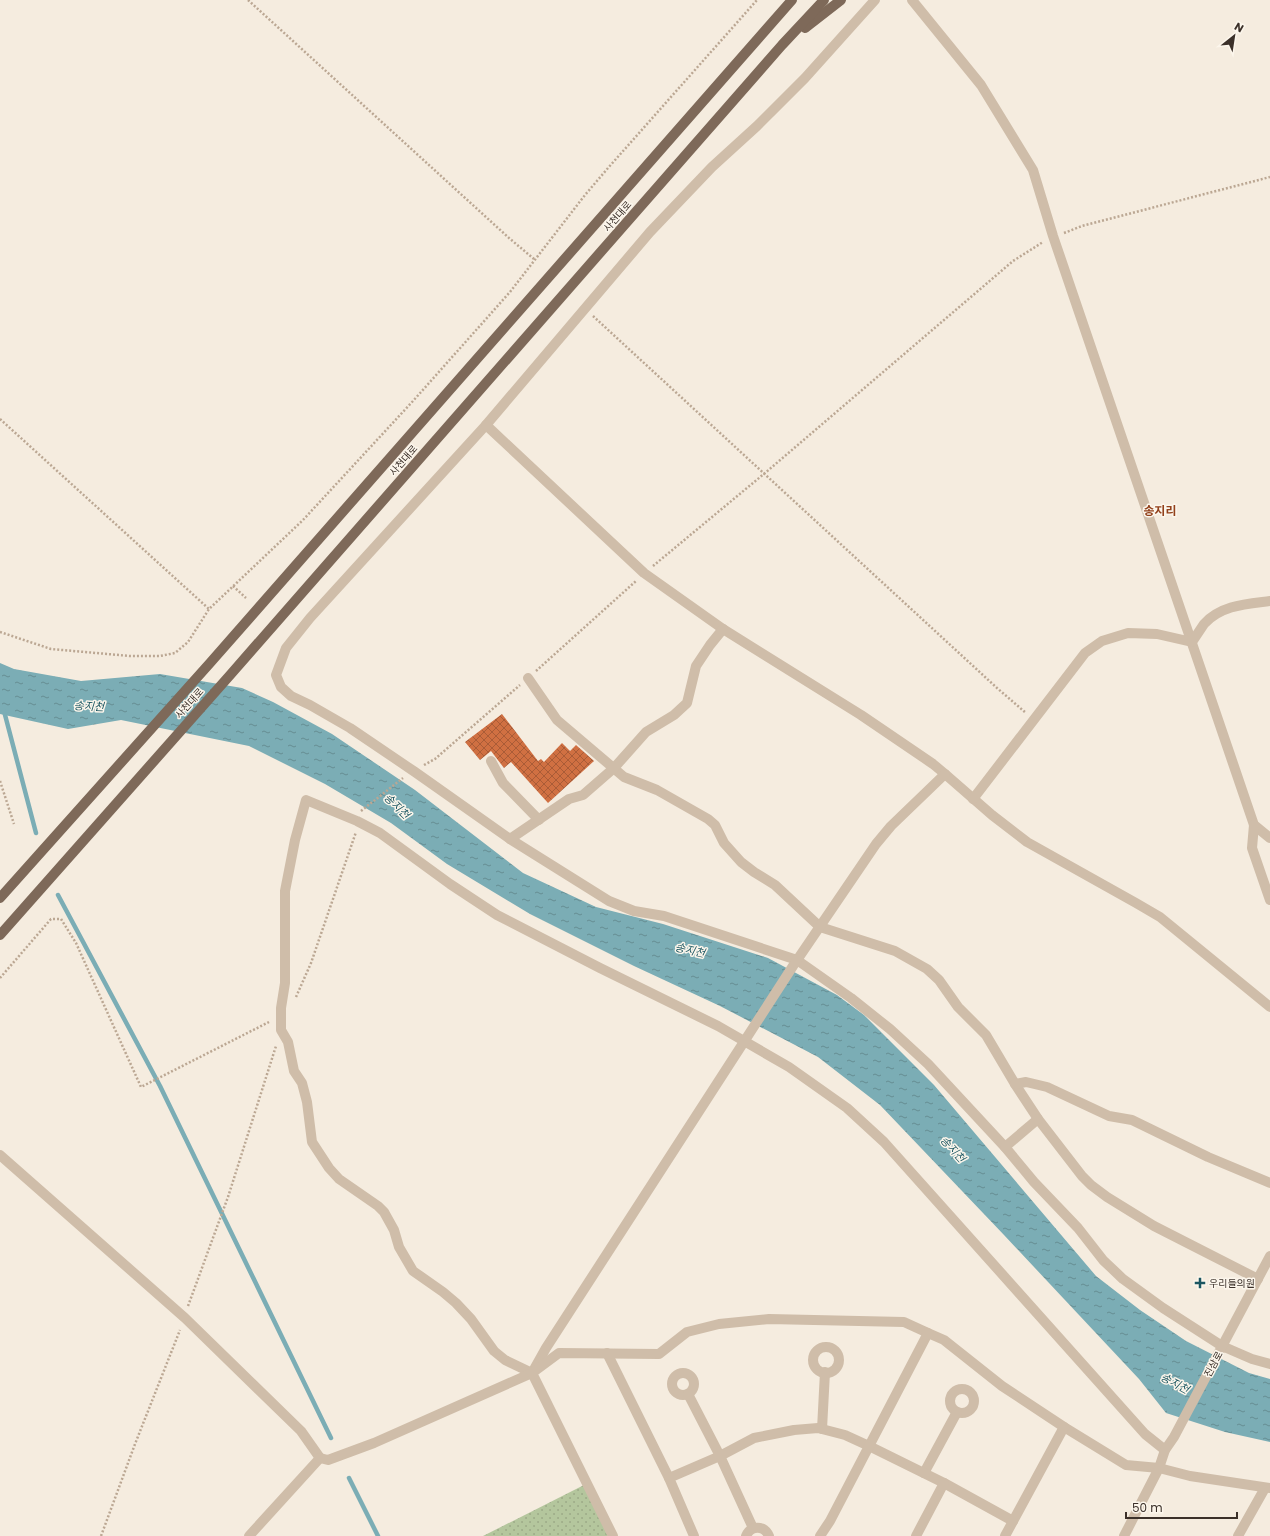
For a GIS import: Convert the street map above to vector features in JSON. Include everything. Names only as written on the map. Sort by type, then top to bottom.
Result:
[{"type":"main road","points":[[765,30],[786,0]]},
{"type":"main road","name":"사천대로","points":[[0,898],[210,663],[792,0]]},
{"type":"main road","name":"사천대로","points":[[0,935],[231,674],[782,45],[824,0]]},
{"type":"main road","points":[[782,45],[841,0]]},
{"type":"street","points":[[875,0],[805,78],[757,126],[712,167],[650,232],[486,425],[310,618],[286,648],[276,675],[281,687],[291,696],[350,728],[510,839],[609,901],[634,911],[664,916],[795,963],[851,998],[890,1029],[928,1064],[1006,1147],[1034,1182],[1078,1228],[1103,1260],[1123,1279],[1222,1348],[1270,1364]]},
{"type":"street","points":[[912,0],[981,85],[1033,170],[1053,236],[1254,825],[1252,848],[1270,900]]},
{"type":"street","points":[[486,425],[644,573],[723,629],[861,715],[945,774],[973,799],[1027,842],[1051,857],[1130,899],[1160,918],[1270,1007]]},
{"type":"street","points":[[1192,642],[1205,623],[1217,613],[1229,608],[1270,601]]},
{"type":"street","points":[[510,839],[569,799],[583,795],[614,768],[646,732],[674,715],[687,703],[696,666],[710,644],[723,629]]},
{"type":"street","points":[[973,799],[1086,653],[1102,641],[1128,634],[1157,634],[1192,642]]},
{"type":"street","points":[[528,678],[557,720],[624,777],[656,790],[708,819],[715,825],[724,844],[741,862],[775,885],[820,927],[895,951],[927,969],[939,980],[958,1007],[986,1035],[1038,1119],[1082,1176],[1091,1185],[1154,1226],[1258,1279]]},
{"type":"street","points":[[491,761],[504,782],[539,820]]},
{"type":"street","points":[[532,1373],[546,1348],[744,1041],[876,844],[891,826],[945,774]]},
{"type":"street","points":[[613,1536],[532,1373],[505,1360],[494,1351],[471,1319],[456,1304],[443,1292],[413,1271],[399,1247],[394,1230],[384,1212],[378,1206],[339,1179],[328,1168],[312,1142],[307,1102],[302,1083],[294,1071],[288,1042],[281,1030],[281,1008],[285,983],[285,891],[295,840],[306,800],[357,821],[380,833],[450,884],[497,915],[718,1026],[817,1085],[847,1108],[884,1142],[1145,1434],[1165,1450]]},
{"type":"street","points":[[1254,825],[1270,838]]},
{"type":"street","points":[[1015,1084],[1026,1082],[1047,1087],[1109,1116],[1132,1120],[1208,1157],[1270,1183]]},
{"type":"street","points":[[1006,1147],[1038,1119]]},
{"type":"street","points":[[0,1156],[184,1318],[301,1430],[324,1459]]},
{"type":"street","name":"진삼로","points":[[1124,1536],[1159,1468],[1165,1450],[1174,1437],[1270,1256]]},
{"type":"street","points":[[249,1536],[324,1459],[374,1443],[532,1373],[560,1353],[659,1354],[688,1332],[719,1324],[769,1319],[904,1322],[944,1340],[1002,1386],[1064,1427],[1126,1464],[1159,1468],[1190,1476],[1267,1488],[1238,1536]]},
{"type":"street","points":[[820,1536],[830,1521],[928,1333]]},
{"type":"street","points":[[607,1353],[669,1478],[694,1536]]},
{"type":"street","points":[[822,1429],[825,1372]]},
{"type":"street","points":[[688,1394],[720,1456],[749,1532],[761,1528],[769,1536]]},
{"type":"street","points":[[924,1473],[957,1412]]},
{"type":"street","points":[[1005,1536],[1064,1427]]},
{"type":"street","points":[[669,1478],[720,1456],[754,1438],[794,1430],[818,1428],[845,1435],[869,1446],[944,1483],[1013,1521]]},
{"type":"street","points":[[916,1536],[944,1483]]},
{"type":"path","points":[[248,0],[509,238],[534,259]]},
{"type":"path","points":[[0,632],[51,649],[130,656],[160,656],[175,653],[188,642],[209,609],[303,520],[413,401],[510,292],[534,259],[608,168],[756,0]]},
{"type":"path","points":[[644,573],[765,473],[1013,261],[1032,248],[1053,236],[1082,226],[1270,177]]},
{"type":"path","points":[[585,309],[997,688],[1034,719]]},
{"type":"path","points":[[0,419],[209,609]]},
{"type":"path","points":[[233,586],[246,598]]},
{"type":"path","points":[[360,811],[408,775]]},
{"type":"path","points":[[0,781],[14,824]]},
{"type":"path","points":[[0,978],[51,919],[61,919],[76,943],[141,1087],[271,1021]]},
{"type":"path","points":[[102,1536],[228,1197]]},
{"type":"green space","points":[[584,1485],[608,1536],[483,1536]]},
{"type":"water","name":"송지천","points":[[0,663],[14,669],[81,681],[160,674],[242,688],[273,702],[332,734],[415,790],[523,873],[596,907],[663,924],[768,958],[837,995],[864,1015],[934,1085],[1096,1276],[1140,1310],[1186,1341],[1249,1373],[1270,1379],[1270,1442],[1225,1432],[1166,1413],[1139,1379],[880,1105],[818,1057],[720,1006],[634,966],[530,914],[447,864],[391,823],[325,784],[249,746],[121,720],[68,729],[0,714]]},
{"type":"building","points":[[502,714],[538,761],[541,759],[544,762],[562,743],[570,751],[576,745],[594,761],[548,803],[511,762],[504,768],[491,751],[480,760],[465,742]]},
{"type":"waterway","points":[[4,711],[36,833]]},
{"type":"waterway","points":[[58,895],[160,1086],[331,1438]]},
{"type":"waterway","points":[[349,1478],[378,1536]]},
{"type":"place","name":"우리들의원","points":[[1200,1283]]},
{"type":"district","name":"송지리","points":[[1160,511]]}]
